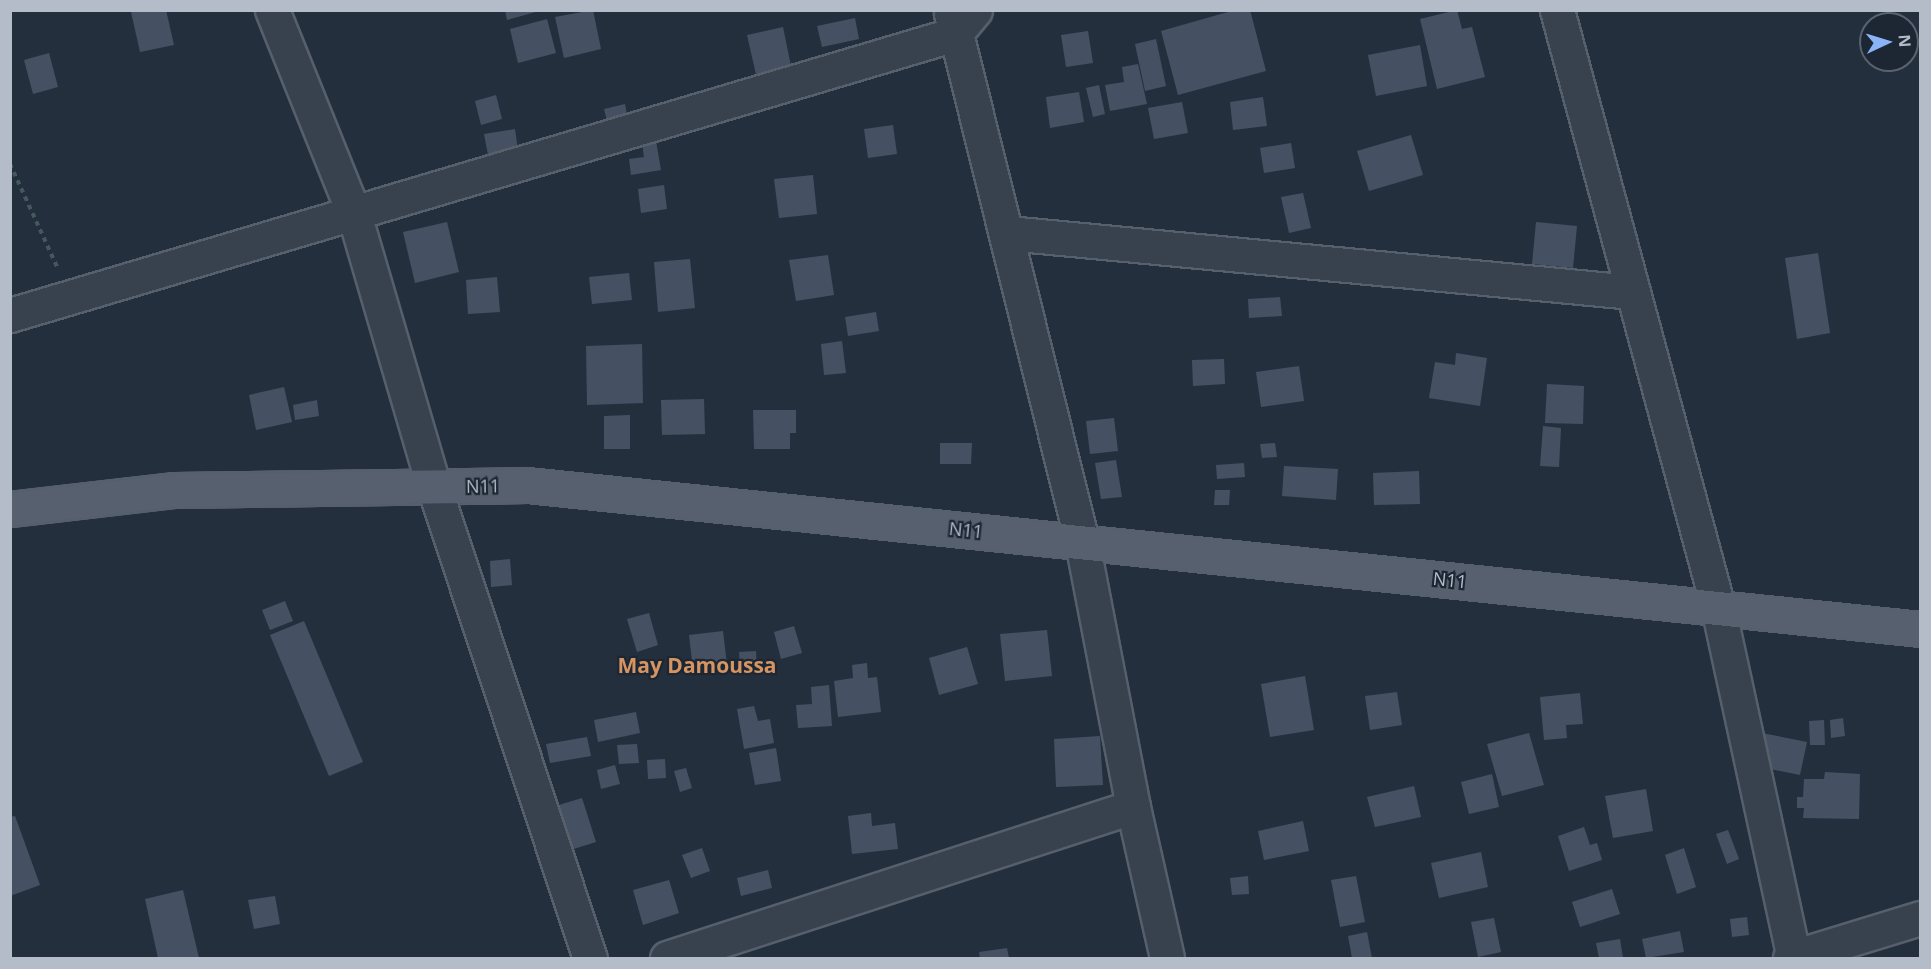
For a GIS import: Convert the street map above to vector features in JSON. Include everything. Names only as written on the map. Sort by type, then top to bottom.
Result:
[{"type":"main road","name":"N11","points":[[10,508],[175,490],[527,485],[1920,629]]},
{"type":"street","points":[[272,10],[354,214],[435,487],[590,958]]},
{"type":"street","points":[[1557,10],[1718,607],[1792,958],[1920,918]]},
{"type":"street","points":[[10,315],[354,214],[960,18],[1008,233],[1082,542],[1133,807],[1167,958]]},
{"type":"street","points":[[1008,233],[1632,292]]},
{"type":"street","points":[[667,958],[1133,807]]},
{"type":"path","points":[[10,164],[70,297]]},
{"type":"building","points":[[166,10],[174,45],[140,52],[131,12]]},
{"type":"building","points":[[505,10],[539,10],[539,11],[507,20]]},
{"type":"building","points":[[593,10],[601,49],[564,58],[555,17]]},
{"type":"building","points":[[1235,10],[1250,10],[1266,71],[1178,95],[1161,31]]},
{"type":"building","points":[[1457,10],[1462,29],[1472,27],[1485,77],[1437,89],[1420,19]]},
{"type":"building","points":[[855,18],[859,39],[822,47],[817,26]]},
{"type":"building","points":[[547,19],[556,53],[518,63],[510,29]]},
{"type":"building","points":[[783,27],[792,71],[757,79],[747,35]]},
{"type":"building","points":[[1088,31],[1093,63],[1066,67],[1061,35]]},
{"type":"building","points":[[1156,39],[1166,86],[1145,91],[1135,44]]},
{"type":"building","points":[[1420,45],[1427,86],[1376,96],[1368,55]]},
{"type":"building","points":[[49,53],[58,87],[33,94],[24,60]]},
{"type":"building","points":[[1138,64],[1147,104],[1110,111],[1105,85],[1124,82],[1122,67]]},
{"type":"building","points":[[1099,85],[1105,114],[1093,117],[1086,88]]},
{"type":"building","points":[[1079,92],[1084,122],[1050,128],[1046,97]]},
{"type":"building","points":[[496,95],[502,119],[481,125],[475,101]]},
{"type":"building","points":[[1263,97],[1267,126],[1233,130],[1230,102]]},
{"type":"building","points":[[1182,102],[1188,133],[1154,139],[1148,108]]},
{"type":"building","points":[[625,104],[628,120],[608,125],[604,109]]},
{"type":"building","points":[[893,125],[897,154],[868,158],[864,129]]},
{"type":"building","points":[[515,129],[518,150],[488,155],[484,134]]},
{"type":"building","points":[[1411,135],[1423,175],[1369,191],[1357,151]]},
{"type":"building","points":[[656,141],[661,170],[631,175],[629,159],[644,157],[642,143]]},
{"type":"building","points":[[1291,143],[1295,168],[1264,173],[1260,148]]},
{"type":"building","points":[[813,175],[817,214],[779,218],[774,179]]},
{"type":"building","points":[[664,185],[667,209],[641,213],[638,189]]},
{"type":"building","points":[[1303,193],[1311,228],[1289,233],[1281,197]]},
{"type":"building","points":[[447,222],[459,272],[415,283],[403,232]]},
{"type":"building","points":[[1536,222],[1577,226],[1573,268],[1532,264]]},
{"type":"building","points":[[1818,253],[1830,333],[1797,339],[1785,258]]},
{"type":"building","points":[[828,255],[834,295],[796,301],[789,260]]},
{"type":"building","points":[[690,259],[695,308],[658,312],[654,262]]},
{"type":"building","points":[[629,273],[632,300],[592,304],[589,277]]},
{"type":"building","points":[[497,277],[500,312],[468,314],[466,280]]},
{"type":"building","points":[[1280,297],[1282,316],[1249,318],[1248,299]]},
{"type":"building","points":[[876,312],[879,331],[848,336],[845,317]]},
{"type":"building","points":[[842,341],[846,373],[824,375],[821,344]]},
{"type":"building","points":[[642,344],[643,403],[587,405],[586,346]]},
{"type":"building","points":[[1456,353],[1487,358],[1480,406],[1429,398],[1435,362],[1455,365]]},
{"type":"building","points":[[1224,359],[1225,384],[1193,386],[1192,360]]},
{"type":"building","points":[[1299,366],[1304,401],[1261,407],[1256,372]]},
{"type":"building","points":[[1547,384],[1584,386],[1583,424],[1545,423]]},
{"type":"building","points":[[284,387],[292,422],[256,430],[249,395]]},
{"type":"building","points":[[704,399],[705,434],[662,435],[661,400]]},
{"type":"building","points":[[317,400],[319,416],[295,420],[293,405]]},
{"type":"building","points":[[753,410],[796,410],[796,433],[790,433],[790,449],[754,449]]},
{"type":"building","points":[[630,415],[630,449],[604,449],[604,416]]},
{"type":"building","points":[[1114,418],[1118,451],[1090,454],[1086,421]]},
{"type":"building","points":[[1543,426],[1561,428],[1559,467],[1540,466]]},
{"type":"building","points":[[940,443],[972,443],[971,464],[940,464]]},
{"type":"building","points":[[1275,443],[1277,457],[1262,458],[1260,444]]},
{"type":"building","points":[[1116,460],[1122,497],[1101,499],[1095,463]]},
{"type":"building","points":[[1244,463],[1245,477],[1217,479],[1216,465]]},
{"type":"building","points":[[1284,466],[1338,469],[1336,500],[1282,496]]},
{"type":"building","points":[[1419,471],[1420,504],[1374,505],[1373,473]]},
{"type":"building","points":[[1215,490],[1230,490],[1229,505],[1214,505]]},
{"type":"building","points":[[510,559],[512,585],[491,587],[490,561]]},
{"type":"building","points":[[285,601],[293,621],[270,630],[262,610]]},
{"type":"building","points":[[649,613],[658,645],[637,652],[627,619]]},
{"type":"building","points":[[304,621],[363,762],[329,776],[270,635]]},
{"type":"building","points":[[794,626],[802,653],[781,659],[774,632]]},
{"type":"building","points":[[1047,630],[1052,676],[1005,681],[1000,634]]},
{"type":"building","points":[[723,631],[727,665],[693,669],[689,635]]},
{"type":"building","points":[[967,647],[978,684],[939,695],[929,658]]},
{"type":"building","points":[[756,651],[757,669],[740,669],[739,652]]},
{"type":"building","points":[[867,663],[868,678],[877,677],[881,712],[838,717],[834,681],[853,678],[852,665]]},
{"type":"building","points":[[1305,676],[1314,730],[1270,737],[1261,684]]},
{"type":"building","points":[[829,685],[832,726],[798,728],[796,705],[812,704],[811,687]]},
{"type":"building","points":[[1397,692],[1402,725],[1370,730],[1365,696]]},
{"type":"building","points":[[1580,693],[1583,724],[1566,725],[1567,738],[1544,740],[1540,697]]},
{"type":"building","points":[[754,706],[758,721],[770,719],[774,743],[744,749],[737,709]]},
{"type":"building","points":[[636,712],[640,733],[598,742],[594,720]]},
{"type":"building","points":[[1843,718],[1845,736],[1831,738],[1830,720]]},
{"type":"building","points":[[1824,720],[1825,745],[1810,745],[1809,721]]},
{"type":"building","points":[[1529,733],[1544,785],[1502,796],[1487,744]]},
{"type":"building","points":[[1762,733],[1807,742],[1800,775],[1756,766]]},
{"type":"building","points":[[1100,736],[1103,785],[1056,787],[1054,739]]},
{"type":"building","points":[[587,737],[591,756],[550,763],[546,744]]},
{"type":"building","points":[[637,744],[639,763],[619,764],[617,745]]},
{"type":"building","points":[[776,748],[781,781],[755,785],[749,753]]},
{"type":"building","points":[[665,759],[666,778],[648,779],[647,760]]},
{"type":"building","points":[[615,765],[620,784],[601,789],[597,770]]},
{"type":"building","points":[[686,768],[692,788],[680,792],[674,771]]},
{"type":"building","points":[[1825,772],[1860,774],[1859,819],[1803,818],[1804,808],[1797,808],[1797,797],[1803,797],[1804,779],[1824,779]]},
{"type":"building","points":[[1492,774],[1499,807],[1469,814],[1461,782]]},
{"type":"building","points":[[1414,786],[1421,817],[1375,827],[1367,797]]},
{"type":"building","points":[[1646,789],[1653,831],[1613,838],[1605,796]]},
{"type":"building","points":[[582,798],[596,842],[564,852],[549,808]]},
{"type":"building","points":[[871,813],[872,826],[895,823],[898,849],[852,854],[848,816]]},
{"type":"building","points":[[15,816],[40,885],[10,896],[10,817]]},
{"type":"building","points":[[1303,821],[1309,851],[1264,860],[1258,831]]},
{"type":"building","points":[[1584,827],[1590,845],[1597,843],[1602,860],[1569,871],[1558,836]]},
{"type":"building","points":[[1728,830],[1739,859],[1727,864],[1716,834]]},
{"type":"building","points":[[702,848],[710,871],[691,878],[682,855]]},
{"type":"building","points":[[1684,848],[1696,887],[1677,894],[1665,855]]},
{"type":"building","points":[[1481,852],[1488,887],[1439,898],[1431,863]]},
{"type":"building","points":[[768,870],[772,888],[741,896],[737,878]]},
{"type":"building","points":[[1248,876],[1249,894],[1232,895],[1230,878]]},
{"type":"building","points":[[1356,876],[1365,922],[1340,927],[1331,880]]},
{"type":"building","points":[[669,880],[679,913],[643,925],[633,890]]},
{"type":"building","points":[[1612,889],[1620,914],[1580,927],[1572,902]]},
{"type":"building","points":[[183,890],[199,958],[158,958],[145,899]]},
{"type":"building","points":[[275,896],[280,924],[254,929],[248,900]]},
{"type":"building","points":[[1747,917],[1749,935],[1732,937],[1730,919]]},
{"type":"building","points":[[1494,918],[1501,952],[1478,957],[1471,922]]},
{"type":"building","points":[[1680,931],[1684,952],[1646,958],[1642,939]]},
{"type":"building","points":[[1367,932],[1372,958],[1352,958],[1348,936]]},
{"type":"building","points":[[1620,939],[1623,958],[1599,958],[1596,943]]},
{"type":"building","points":[[1007,948],[1009,958],[980,958],[979,952]]},
{"type":"district","name":"May Damoussa","points":[[697,665]]}]
